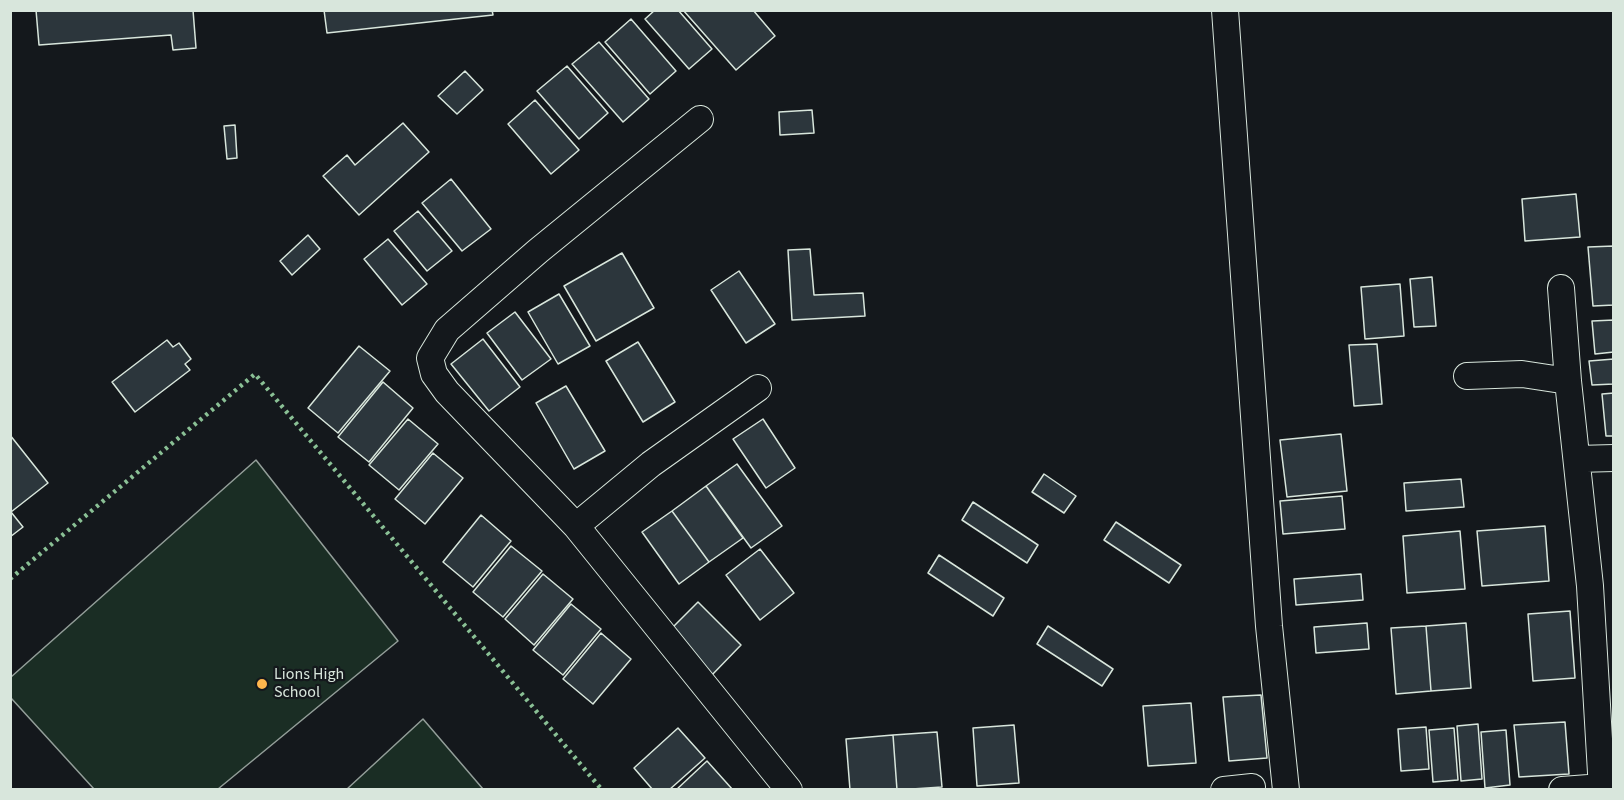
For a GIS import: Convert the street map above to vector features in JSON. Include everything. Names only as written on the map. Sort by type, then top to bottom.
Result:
[{"type":"street","points":[[1225,10],[1269,626],[1286,789]]},
{"type":"street","points":[[700,119],[538,251],[447,330],[430,357],[434,374],[447,392],[576,526],[789,789]]},
{"type":"street","points":[[1561,288],[1568,381],[1590,586],[1602,788],[1562,789]]},
{"type":"street","points":[[1467,376],[1522,374],[1568,381]]},
{"type":"street","points":[[576,526],[651,465],[758,388]]},
{"type":"street","points":[[1578,459],[1614,458]]},
{"type":"street","points":[[1224,789],[1252,787]]},
{"type":"green space","points":[[256,460],[398,641],[218,789],[94,789],[11,698],[11,677]]},
{"type":"green space","points":[[423,719],[483,789],[347,789]]},
{"type":"building","points":[[36,10],[193,10],[196,48],[173,50],[171,35],[39,45]]},
{"type":"building","points":[[324,10],[492,10],[493,15],[327,33]]},
{"type":"building","points":[[655,10],[678,10],[712,49],[689,69],[645,19]]},
{"type":"building","points":[[683,10],[753,10],[775,36],[736,70]]},
{"type":"building","points":[[631,19],[676,71],[650,94],[605,42]]},
{"type":"building","points":[[599,42],[649,99],[623,122],[572,64]]},
{"type":"building","points":[[567,66],[608,113],[579,139],[537,91]]},
{"type":"building","points":[[465,71],[483,90],[457,114],[438,96]]},
{"type":"building","points":[[535,100],[579,150],[551,174],[508,124]]},
{"type":"building","points":[[812,110],[814,133],[780,135],[779,112]]},
{"type":"building","points":[[403,123],[429,152],[359,215],[323,176],[347,155],[355,165]]},
{"type":"building","points":[[235,125],[237,158],[227,159],[224,126]]},
{"type":"building","points":[[451,179],[491,229],[462,251],[422,203]]},
{"type":"building","points":[[1576,194],[1580,237],[1525,241],[1522,199]]},
{"type":"building","points":[[418,211],[452,251],[427,271],[394,231]]},
{"type":"building","points":[[308,235],[320,249],[292,275],[280,261]]},
{"type":"building","points":[[388,239],[427,284],[402,305],[364,259]]},
{"type":"building","points":[[1614,246],[1614,305],[1593,306],[1588,247]]},
{"type":"building","points":[[810,249],[814,295],[863,293],[865,316],[792,320],[788,250]]},
{"type":"building","points":[[622,253],[654,308],[596,341],[564,286]]},
{"type":"building","points":[[739,271],[775,324],[746,343],[711,290]]},
{"type":"building","points":[[1432,277],[1436,326],[1414,327],[1410,279]]},
{"type":"building","points":[[1400,284],[1404,336],[1365,339],[1361,287]]},
{"type":"building","points":[[559,294],[590,346],[558,364],[528,312]]},
{"type":"building","points":[[515,312],[551,359],[522,380],[487,333]]},
{"type":"building","points":[[1614,320],[1614,352],[1595,354],[1592,321]]},
{"type":"building","points":[[483,339],[520,387],[489,411],[451,364]]},
{"type":"building","points":[[167,340],[173,347],[179,343],[191,359],[185,364],[190,370],[135,412],[112,382]]},
{"type":"building","points":[[638,342],[675,402],[643,422],[606,361]]},
{"type":"building","points":[[1377,344],[1382,404],[1354,406],[1349,345]]},
{"type":"building","points":[[359,346],[390,371],[338,433],[308,408]]},
{"type":"building","points":[[1614,359],[1614,384],[1592,385],[1589,361]]},
{"type":"building","points":[[383,382],[413,408],[369,462],[338,437]]},
{"type":"building","points":[[566,386],[605,451],[574,469],[536,403]]},
{"type":"building","points":[[1614,393],[1614,436],[1606,436],[1602,394]]},
{"type":"building","points":[[408,419],[438,444],[399,490],[369,465]]},
{"type":"building","points":[[763,419],[795,468],[766,488],[733,439]]},
{"type":"building","points":[[1341,434],[1347,491],[1287,497],[1280,440]]},
{"type":"building","points":[[10,435],[48,483],[11,512],[23,527],[10,537]]},
{"type":"building","points":[[433,453],[463,478],[425,524],[395,499]]},
{"type":"building","points":[[737,464],[782,526],[751,548],[706,486]]},
{"type":"building","points":[[1044,474],[1076,496],[1064,513],[1032,492]]},
{"type":"building","points":[[1461,479],[1464,507],[1406,511],[1404,483]]},
{"type":"building","points":[[706,486],[743,538],[709,562],[672,511]]},
{"type":"building","points":[[1342,496],[1345,529],[1283,534],[1280,501]]},
{"type":"building","points":[[973,502],[1038,545],[1027,563],[962,520]]},
{"type":"building","points":[[672,511],[709,562],[679,584],[642,532]]},
{"type":"building","points":[[481,515],[511,541],[473,587],[443,562]]},
{"type":"building","points":[[1116,522],[1181,565],[1169,583],[1104,540]]},
{"type":"building","points":[[1545,526],[1549,581],[1482,586],[1477,531]]},
{"type":"building","points":[[1460,531],[1465,589],[1407,593],[1403,536]]},
{"type":"building","points":[[511,546],[542,571],[503,617],[473,592]]},
{"type":"building","points":[[760,549],[794,593],[760,620],[726,575]]},
{"type":"building","points":[[939,555],[1004,598],[993,616],[928,573]]},
{"type":"building","points":[[543,574],[573,599],[534,645],[505,619]]},
{"type":"building","points":[[1361,574],[1363,600],[1296,605],[1294,579]]},
{"type":"building","points":[[698,602],[741,645],[710,677],[667,633]]},
{"type":"building","points":[[571,604],[601,629],[563,675],[533,650]]},
{"type":"building","points":[[1570,611],[1575,678],[1533,681],[1528,614]]},
{"type":"building","points":[[1367,623],[1369,649],[1316,653],[1314,627]]},
{"type":"building","points":[[1466,623],[1471,688],[1431,691],[1426,626]]},
{"type":"building","points":[[1048,626],[1113,669],[1102,686],[1037,644]]},
{"type":"building","points":[[1426,626],[1431,691],[1396,694],[1391,628]]},
{"type":"building","points":[[601,633],[631,659],[593,704],[563,679]]},
{"type":"building","points":[[1261,695],[1267,758],[1229,761],[1223,697]]},
{"type":"building","points":[[1191,703],[1196,763],[1148,766],[1143,706]]},
{"type":"building","points":[[1565,722],[1569,774],[1519,777],[1514,725]]},
{"type":"building","points":[[1478,724],[1482,779],[1461,781],[1457,726]]},
{"type":"building","points":[[1014,725],[1019,783],[977,786],[973,728]]},
{"type":"building","points":[[1426,727],[1429,769],[1401,771],[1398,729]]},
{"type":"building","points":[[678,728],[705,758],[669,790],[653,790],[634,768]]},
{"type":"building","points":[[1454,728],[1458,780],[1433,782],[1429,730]]},
{"type":"building","points":[[1506,730],[1510,785],[1485,788],[1481,732]]},
{"type":"building","points":[[937,732],[942,787],[897,790],[893,735]]},
{"type":"building","points":[[893,735],[897,790],[850,790],[846,739]]},
{"type":"building","points":[[707,761],[733,790],[676,790]]},
{"type":"hedge","points":[[10,579],[255,374],[602,790]]},
{"type":"place","name":"Lions High School","points":[[262,684]]}]
